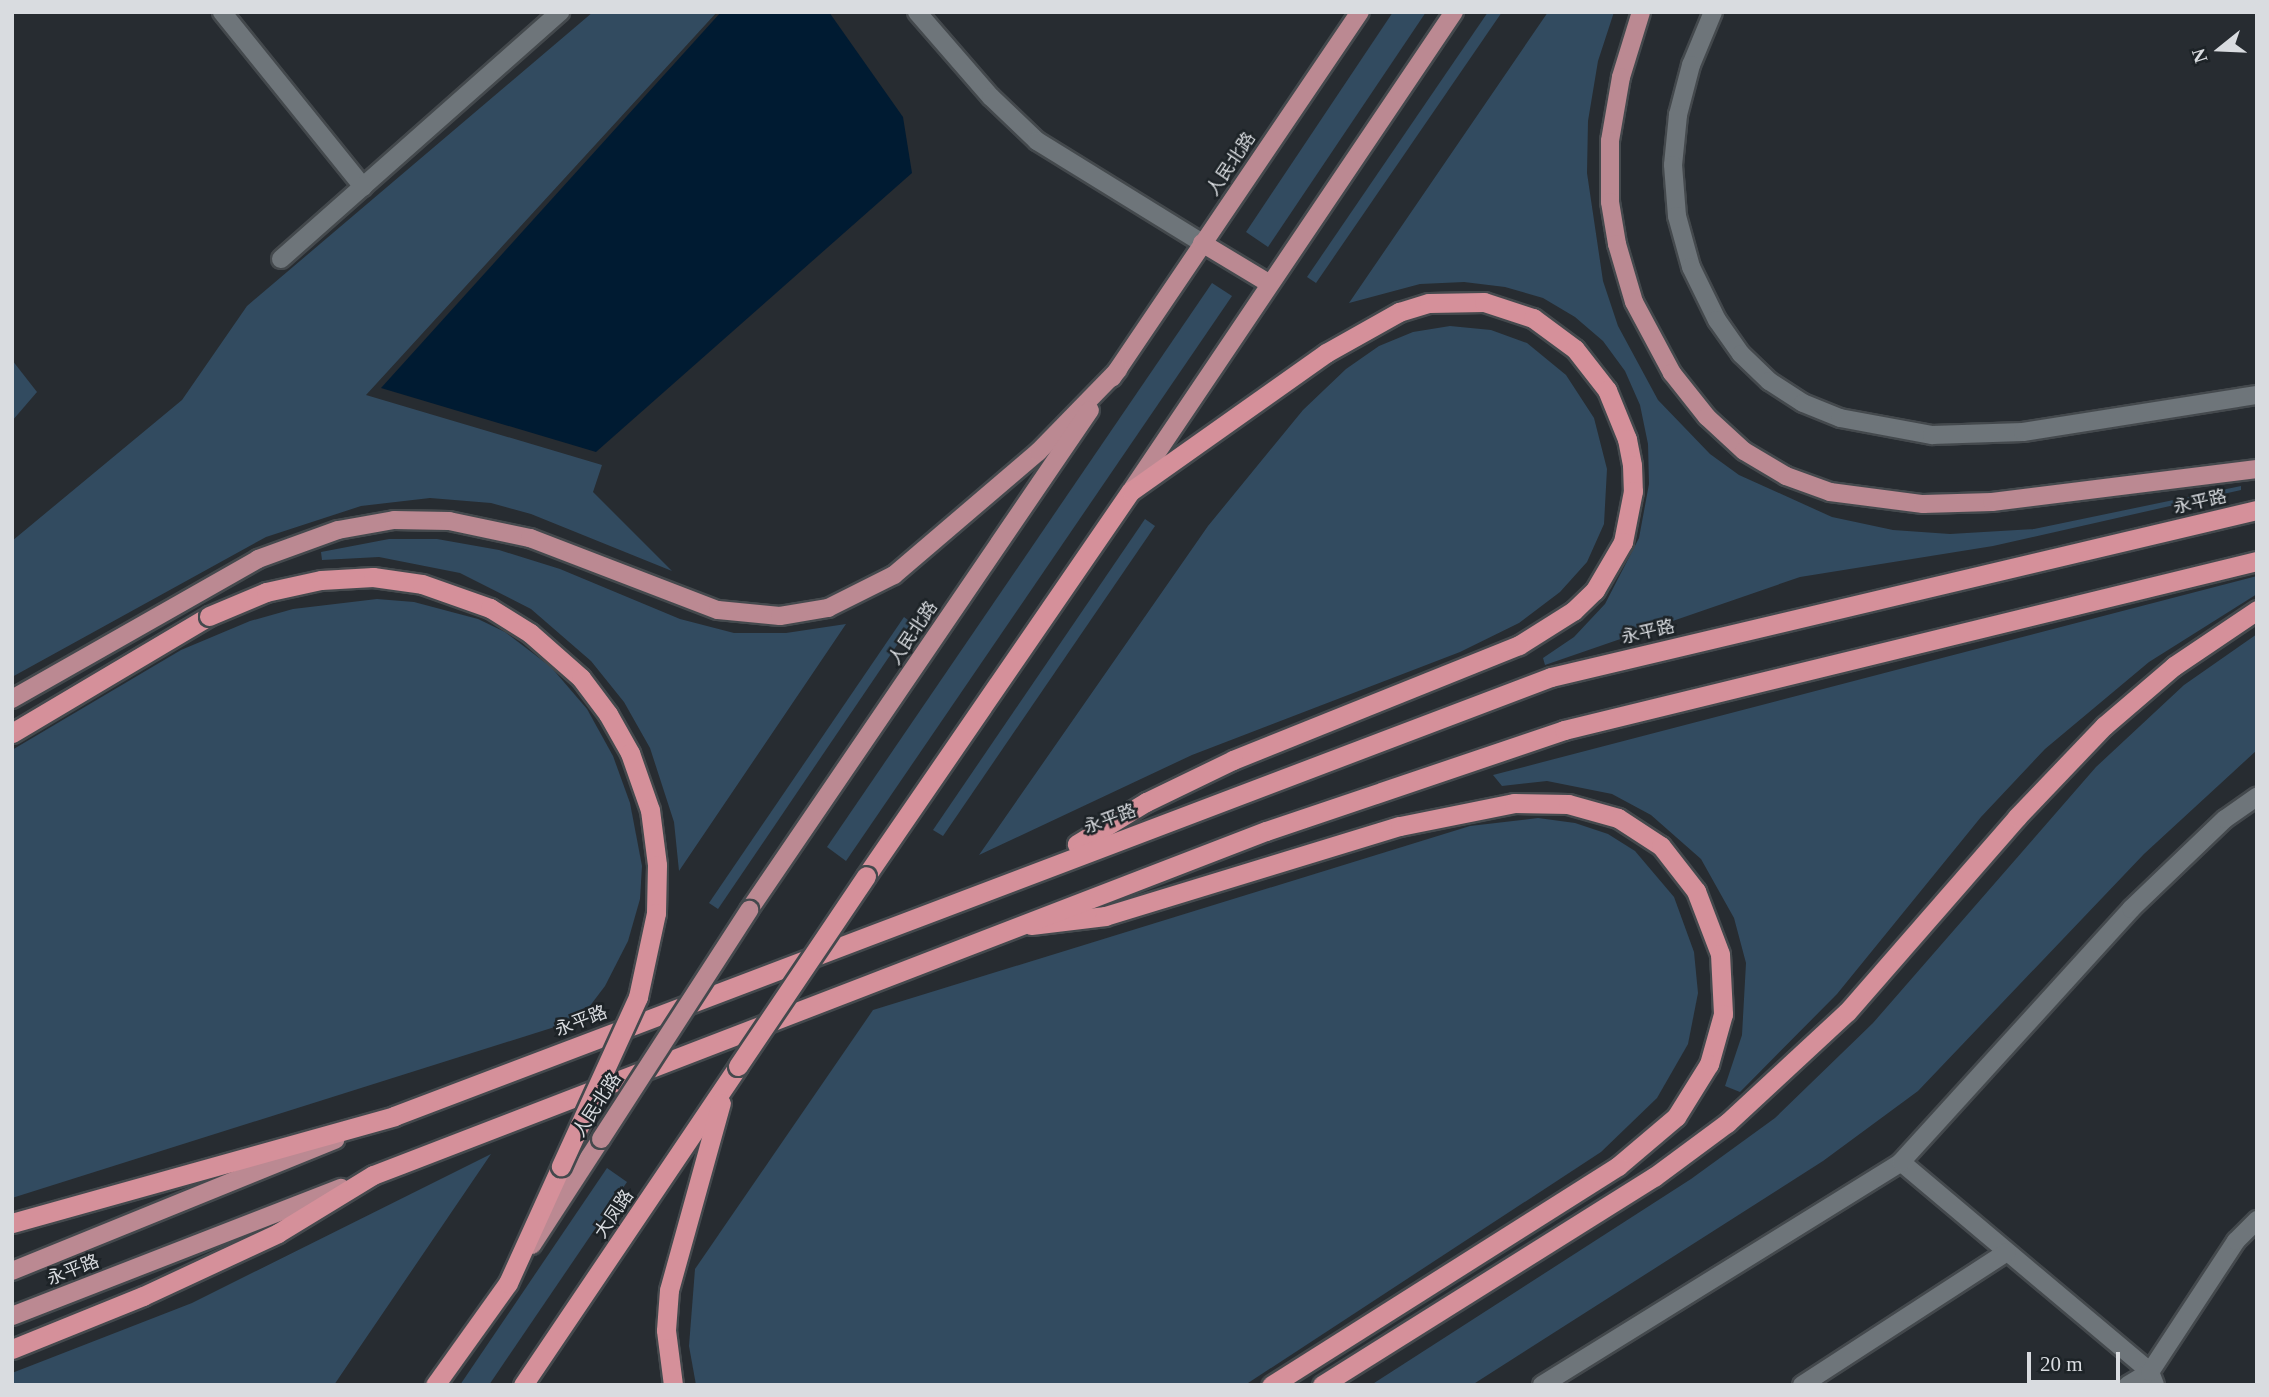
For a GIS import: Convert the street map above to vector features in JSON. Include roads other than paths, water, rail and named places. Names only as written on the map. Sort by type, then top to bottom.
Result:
[{"type":"highway","points":[[1038,868],[1146,802],[1233,760],[1486,661],[1546,630],[1580,604],[1611,567],[1623,542],[1633,491],[1627,439],[1618,414],[1607,390],[1575,349],[1556,332],[1510,308],[1457,300],[1399,312],[1326,353],[1131,491]]},
{"type":"highway","name":"大凤路","points":[[523,1385],[866,876],[1131,491]]},
{"type":"highway","name":"永平路","points":[[394,1116],[1038,868],[1551,677],[2257,510]]},
{"type":"highway","name":"永平路","points":[[373,1175],[1266,831],[1564,730],[2257,561]]},
{"type":"highway","points":[[12,733],[209,616],[266,592],[321,580],[373,577],[422,584],[479,603],[530,632],[581,678],[608,714],[630,752],[650,810],[657,864],[656,913],[638,997],[508,1283],[435,1385]]},
{"type":"highway","points":[[1322,1385],[1654,1177],[1727,1123],[1847,1012],[2017,817],[2104,726],[2174,666],[2257,610]]},
{"type":"highway","points":[[1016,926],[1066,924],[1105,916],[1400,825],[1514,803],[1568,804],[1618,818],[1661,846],[1696,891],[1720,954],[1723,1014],[1709,1064],[1676,1117],[1618,1166],[1271,1385]]},
{"type":"highway","points":[[673,1385],[666,1330],[669,1290],[727,1085]]},
{"type":"highway","points":[[12,1223],[394,1116]]},
{"type":"highway","points":[[12,1349],[143,1296],[278,1233],[373,1175]]},
{"type":"main road","name":"人民北路","points":[[508,1283],[749,910],[1360,12]]},
{"type":"main road","points":[[1131,491],[1454,12]]},
{"type":"main road","points":[[1641,12],[1621,77],[1610,141],[1610,192],[1617,244],[1634,302],[1665,362],[1691,399],[1744,451],[1786,476],[1830,492],[1923,504],[1992,502],[2257,469]]},
{"type":"main road","points":[[1202,243],[1270,284]]},
{"type":"main road","points":[[12,699],[258,559],[338,530],[394,520],[468,524],[530,538],[718,610],[779,616],[828,608],[894,575],[1038,452],[1118,370]]},
{"type":"main road","name":"永平路","points":[[12,1272],[394,1116]]},
{"type":"main road","name":"永平路","points":[[12,1316],[373,1175]]},
{"type":"street","points":[[222,12],[363,187]]},
{"type":"street","points":[[281,259],[560,12]]},
{"type":"street","points":[[917,12],[991,97],[1037,141],[1202,243]]},
{"type":"street","points":[[1713,12],[1691,65],[1678,115],[1673,165],[1677,216],[1691,267],[1717,320],[1769,381],[1803,403],[1840,418],[1941,435],[2023,432],[2257,395]]},
{"type":"street","points":[[1542,1385],[1901,1162],[2131,909],[2225,819],[2257,797]]},
{"type":"street","points":[[1901,1162],[2152,1378]]},
{"type":"street","points":[[2128,1385],[2152,1378],[2236,1241],[2257,1220]]},
{"type":"street","points":[[1802,1385],[2007,1252]]}]
